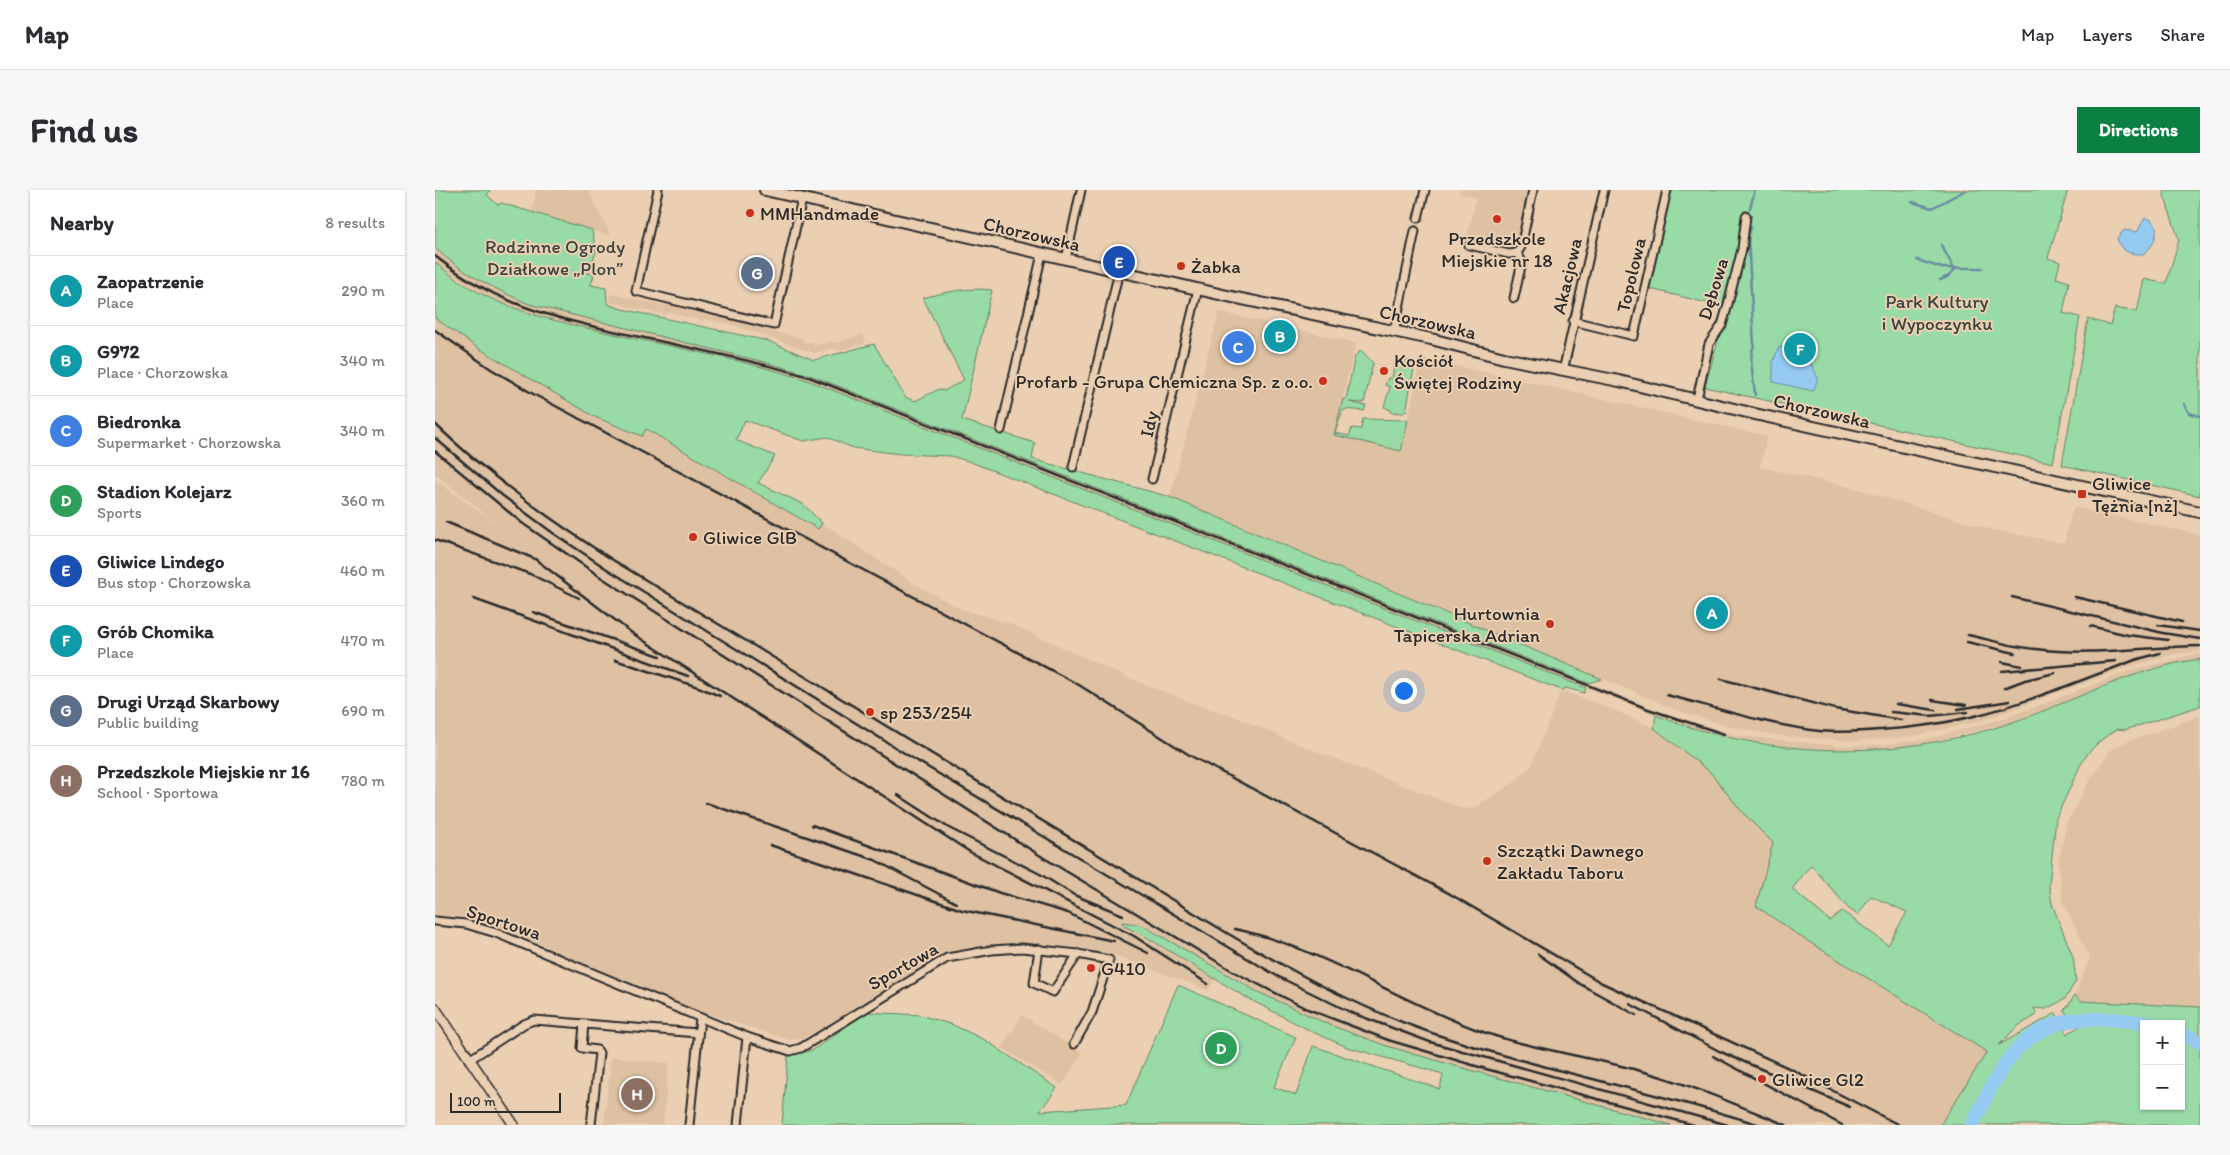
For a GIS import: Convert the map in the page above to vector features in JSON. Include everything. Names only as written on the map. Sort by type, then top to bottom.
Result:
[{"type":"main road","name":"Chorzowska","points":[[765,190],[1119,272],[2200,512]]},
{"type":"street","points":[[658,190],[636,291],[774,325],[802,198]]},
{"type":"street","points":[[1066,259],[1081,190]]},
{"type":"street","points":[[1418,218],[1425,190]]},
{"type":"street","points":[[1469,245],[1509,254],[1517,253],[1521,247],[1533,190]]},
{"type":"street","name":"Akacjowa","points":[[1563,370],[1604,190]]},
{"type":"street","name":"Topolowa","points":[[1573,322],[1634,336],[1667,190]]},
{"type":"street","name":"Dębowa","points":[[1697,399],[1709,344],[1722,324],[1727,308],[1742,249],[1746,216]]},
{"type":"street","points":[[1393,332],[1415,231]]},
{"type":"street","points":[[1514,298],[1522,262],[1517,253]]},
{"type":"street","points":[[1001,430],[1042,254]]},
{"type":"street","points":[[1073,467],[1119,272]]},
{"type":"street","name":"Idy","points":[[1153,479],[1198,289]]},
{"type":"street","name":"Sportowa","points":[[435,921],[466,924],[496,933],[747,1037],[790,1051],[801,1048],[947,958],[991,950],[1039,949],[1109,960],[1092,1012],[1074,1044]]},
{"type":"street","points":[[1039,949],[1034,982],[1053,992],[1078,954]]},
{"type":"street","points":[[435,1008],[514,1125]]},
{"type":"street","points":[[689,1125],[700,1018]]},
{"type":"street","points":[[469,1060],[530,1021],[539,1019],[698,1033]]},
{"type":"street","points":[[584,1024],[583,1048],[597,1050],[599,1053],[591,1125]]},
{"type":"street","points":[[738,1125],[747,1037]]},
{"type":"shaded area","points":[[536,190],[588,190],[611,236],[532,213]]},
{"type":"shaded area","name":"Przedszkole Miejskie nr 18","points":[[1460,190],[1530,190],[1519,240],[1511,252],[1466,242],[1476,197],[1459,193]]},
{"type":"shaded area","points":[[435,248],[450,262],[501,292],[810,375],[1588,683],[1681,719],[1740,736],[1839,746],[1881,745],[1932,738],[2008,717],[2132,670],[2200,653],[2200,659],[2125,679],[2009,723],[1932,742],[1882,750],[1839,751],[1790,747],[1709,734],[1679,724],[807,380],[784,373],[523,313],[486,296],[442,268],[435,262]]},
{"type":"shaded area","points":[[611,294],[751,321],[751,324],[767,327],[768,330],[803,339],[804,342],[814,342],[814,346],[831,341],[837,343],[863,334],[865,343],[839,351],[836,348],[814,353],[733,325],[705,319],[703,321],[668,312],[666,315],[609,302]]},
{"type":"shaded area","points":[[1219,312],[1356,343],[1334,435],[1401,451],[1421,358],[1767,436],[1760,467],[1851,487],[1989,529],[2064,543],[2073,507],[2200,535],[2200,651],[2174,654],[2125,668],[1984,720],[1914,736],[1854,741],[1788,737],[1733,727],[1684,713],[1170,497]]},
{"type":"shaded area","points":[[435,318],[478,348],[595,417],[642,436],[646,429],[818,529],[822,523],[912,582],[959,608],[1009,623],[1129,678],[1206,708],[1229,714],[1293,742],[1464,809],[1474,808],[1513,783],[1532,765],[1561,690],[1654,728],[1710,772],[1743,813],[1773,843],[1757,906],[1798,935],[1988,1052],[1940,1125],[1671,1125],[1452,1065],[1384,1045],[1330,1025],[1256,991],[1142,925],[1122,923],[1124,926],[1215,979],[1208,990],[1114,955],[1080,948],[1023,943],[963,949],[942,953],[844,1015],[803,1038],[790,1040],[686,1007],[473,918],[435,916],[435,480],[500,526],[435,474]]},
{"type":"shaded area","points":[[2200,716],[2200,1007],[2080,1001],[2075,995],[2090,958],[2063,902],[2058,862],[2067,822],[2088,783],[2110,751],[2123,743]]},
{"type":"shaded area","points":[[1022,1015],[1082,1053],[1062,1085],[1002,1048]]},
{"type":"shaded area","points":[[611,1057],[669,1063],[663,1125],[604,1125]]},
{"type":"green space","name":"Rodzinne Ogrody Działkowe „Plon”","points":[[435,190],[490,190],[487,195],[498,205],[501,203],[592,230],[596,252],[588,273],[594,275],[591,285],[606,288],[607,304],[622,309],[768,341],[814,360],[874,344],[905,397],[915,401],[939,389],[944,391],[964,380],[923,298],[974,289],[992,290],[962,420],[1035,443],[1032,459],[1170,497],[1602,679],[1588,683],[810,375],[529,304],[479,280],[435,248]]},
{"type":"green space","name":"Park Kultury i Wypoczynku","points":[[1670,190],[2068,190],[2048,258],[2060,262],[2056,278],[2069,282],[2063,313],[2080,317],[2053,463],[1705,387],[1727,308],[1647,288]]},
{"type":"green space","points":[[2165,190],[2200,190],[2200,496],[2062,465],[2088,319],[2110,325],[2115,308],[2137,312],[2144,279],[2166,284],[2179,240],[2164,195]]},
{"type":"green space","points":[[435,262],[477,292],[500,303],[548,319],[738,361],[807,380],[1586,688],[1584,693],[1566,688],[1561,690],[968,461],[950,456],[900,454],[853,448],[827,437],[803,441],[745,420],[736,440],[775,456],[758,483],[803,504],[822,523],[818,529],[646,429],[642,436],[595,417],[478,348],[435,318]]},
{"type":"green space","points":[[1361,350],[1373,363],[1364,403],[1349,402],[1366,406],[1364,411],[1346,409],[1342,412],[1335,433],[1349,436],[1352,428],[1361,429],[1363,419],[1408,420],[1401,451],[1334,435],[1343,399],[1346,399],[1355,356]]},
{"type":"green space","points":[[1395,361],[1413,361],[1415,363],[1406,411],[1403,413],[1390,412],[1391,410],[1384,407],[1390,387],[1385,385],[1388,378],[1392,378]]},
{"type":"green space","points":[[2200,659],[2200,706],[2125,730],[2117,729],[2101,740],[2088,753],[2080,766],[2056,818],[2049,885],[2052,904],[2073,957],[2076,981],[2065,999],[2046,1009],[2034,1008],[2037,1015],[2018,1026],[1999,1045],[2056,1013],[2067,1034],[2085,1023],[2140,1027],[2140,1110],[2185,1110],[2185,1041],[2200,1047],[2200,1125],[1940,1125],[1987,1052],[1798,935],[1756,906],[1773,843],[1743,813],[1710,772],[1654,728],[1656,715],[1698,730],[1742,740],[1787,747],[1832,750],[1877,749],[1922,744],[1967,735],[2010,723],[2104,686],[2175,663]],"holes":[[[1811,865],[1849,909],[1858,915],[1871,896],[1907,912],[1888,945],[1842,911],[1830,921],[1792,889]]]},
{"type":"green space","points":[[1122,922],[1142,925],[1256,991],[1330,1025],[1384,1045],[1671,1125],[782,1125],[788,1056],[813,1050],[867,1012],[920,1015],[953,1025],[985,1040],[1057,1088],[1040,1111],[1126,1105],[1178,985],[1296,1037],[1274,1087],[1296,1095],[1313,1046],[1440,1089],[1443,1074],[1347,1047],[1315,1033],[1247,998],[1141,934],[1124,926]]},
{"type":"green space","points":[[2075,995],[2080,1001],[2200,1007],[2200,1036],[2185,1030],[2185,1020],[2158,1020],[2123,1015],[2069,1018],[2064,1010]]},
{"type":"water","points":[[2145,218],[2150,219],[2156,225],[2156,234],[2152,245],[2143,254],[2134,254],[2126,251],[2117,238],[2124,230],[2137,232]]},
{"type":"water","points":[[1779,347],[1795,350],[1805,355],[1818,379],[1813,391],[1773,382],[1773,362]]},
{"type":"waterway","points":[[1750,208],[1755,190]]},
{"type":"waterway","points":[[1912,202],[1932,208],[1966,190]]},
{"type":"waterway","points":[[1751,227],[1748,237],[1754,345],[1751,363],[1755,395]]},
{"type":"waterway","points":[[1941,245],[1954,268]]},
{"type":"waterway","points":[[1917,260],[1942,268],[1982,268]]},
{"type":"waterway","points":[[1940,280],[1949,276],[1956,268]]},
{"type":"waterway","points":[[2184,404],[2189,413],[2200,416]]},
{"type":"waterway","points":[[1972,1125],[2003,1067],[2018,1048],[2034,1035],[2052,1026],[2070,1021],[2110,1019],[2140,1022]]},
{"type":"waterway","points":[[2185,1035],[2200,1042]]},
{"type":"railway","points":[[435,256],[481,287],[528,308],[552,316],[742,359],[809,377],[1648,709],[1724,734]]},
{"type":"railway","points":[[435,330],[491,369],[535,395],[1079,685],[1191,756],[1450,894],[1602,983],[1793,1070],[1899,1125]]},
{"type":"railway","points":[[435,424],[498,479],[566,529],[613,560],[1277,962],[1352,1001],[1432,1033],[1513,1058],[1678,1101],[1760,1125]]},
{"type":"railway","points":[[435,438],[503,496],[553,533],[607,569],[914,759],[1277,976],[1352,1013],[1430,1042],[1728,1125]]},
{"type":"railway","points":[[435,451],[522,523],[602,578],[1044,858],[1236,973],[1305,1008],[1388,1040],[1486,1069],[1694,1125]]},
{"type":"railway","points":[[446,522],[535,559],[632,633],[970,852],[1134,936],[1208,984]]},
{"type":"railway","points":[[435,540],[530,574],[579,598]]},
{"type":"railway","points":[[2012,597],[2163,633],[2200,639]]},
{"type":"railway","points":[[2075,597],[2182,622]]},
{"type":"railway","points":[[474,599],[688,676]]},
{"type":"railway","points":[[533,612],[660,656]]},
{"type":"railway","points":[[2158,625],[2200,631]]},
{"type":"railway","points":[[2090,626],[2128,635],[2168,640]]},
{"type":"railway","points":[[1968,635],[2019,647],[2077,652],[2200,646]]},
{"type":"railway","points":[[1967,642],[2015,653]]},
{"type":"railway","points":[[2056,690],[2135,660],[2160,653]]},
{"type":"railway","points":[[615,660],[720,696]]},
{"type":"railway","points":[[2002,671],[2116,661]]},
{"type":"railway","points":[[2002,662],[2022,666]]},
{"type":"railway","points":[[2004,688],[2025,680],[2055,673]]},
{"type":"railway","points":[[1721,679],[1835,709],[1901,720]]},
{"type":"railway","points":[[1667,695],[1781,725],[1819,731],[1842,732],[1905,728],[1951,721],[1994,711],[2061,688]]},
{"type":"railway","points":[[1932,700],[1966,705]]},
{"type":"railway","points":[[1958,709],[2010,701]]},
{"type":"railway","points":[[1896,704],[1935,710]]},
{"type":"railway","points":[[1891,712],[1930,716],[1967,712]]},
{"type":"railway","points":[[898,795],[949,828],[1040,874],[1074,895],[1123,915]]},
{"type":"railway","points":[[706,803],[875,860],[956,903]]},
{"type":"railway","points":[[812,825],[1000,893],[1068,913],[1148,953]]},
{"type":"railway","points":[[770,845],[962,910],[1114,941]]},
{"type":"railway","points":[[1235,929],[1267,937],[1297,948],[1357,974],[1445,1017],[1475,1029],[1515,1042],[1656,1075],[1786,1125]]},
{"type":"railway","points":[[1538,954],[1580,984],[1636,1015]]},
{"type":"railway","points":[[1630,1004],[1721,1052],[1850,1107]]},
{"type":"railway","points":[[1713,1056],[1842,1125]]},
{"type":"place","name":"MMHandmade","points":[[750,213]]},
{"type":"place","name":"Przedszkole Miejskie nr 18","points":[[1497,219]]},
{"type":"place","name":"Gliwice Lindego","points":[[1119,262]]},
{"type":"place","name":"Żabka","points":[[1181,266]]},
{"type":"place","name":"Drugi Urząd Skarbowy","points":[[757,273]]},
{"type":"place","name":"G972","points":[[1280,336]]},
{"type":"place","name":"Biedronka","points":[[1238,347]]},
{"type":"place","name":"Grób Chomika","points":[[1800,349]]},
{"type":"place","name":"Kościół Świętej Rodziny","points":[[1384,371]]},
{"type":"place","name":"Profarb - Grupa Chemiczna Sp. z o.o.","points":[[1323,381]]},
{"type":"place","name":"Gliwice Tężnia [nż]","points":[[2082,494]]},
{"type":"place","name":"Gliwice GlB","points":[[693,537]]},
{"type":"place","name":"Zaopatrzenie","points":[[1712,613]]},
{"type":"place","name":"Hurtownia Tapicerska Adrian","points":[[1550,624]]},
{"type":"place","name":"sp 253/254","points":[[870,712]]},
{"type":"place","name":"Szczątki Dawnego Zakładu Taboru","points":[[1487,861]]},
{"type":"place","name":"G410","points":[[1091,968]]},
{"type":"place","name":"Stadion Kolejarz","points":[[1221,1048]]},
{"type":"place","name":"Gliwice Gl2","points":[[1762,1079]]},
{"type":"place","name":"Przedszkole Miejskie nr 16","points":[[637,1094]]}]
